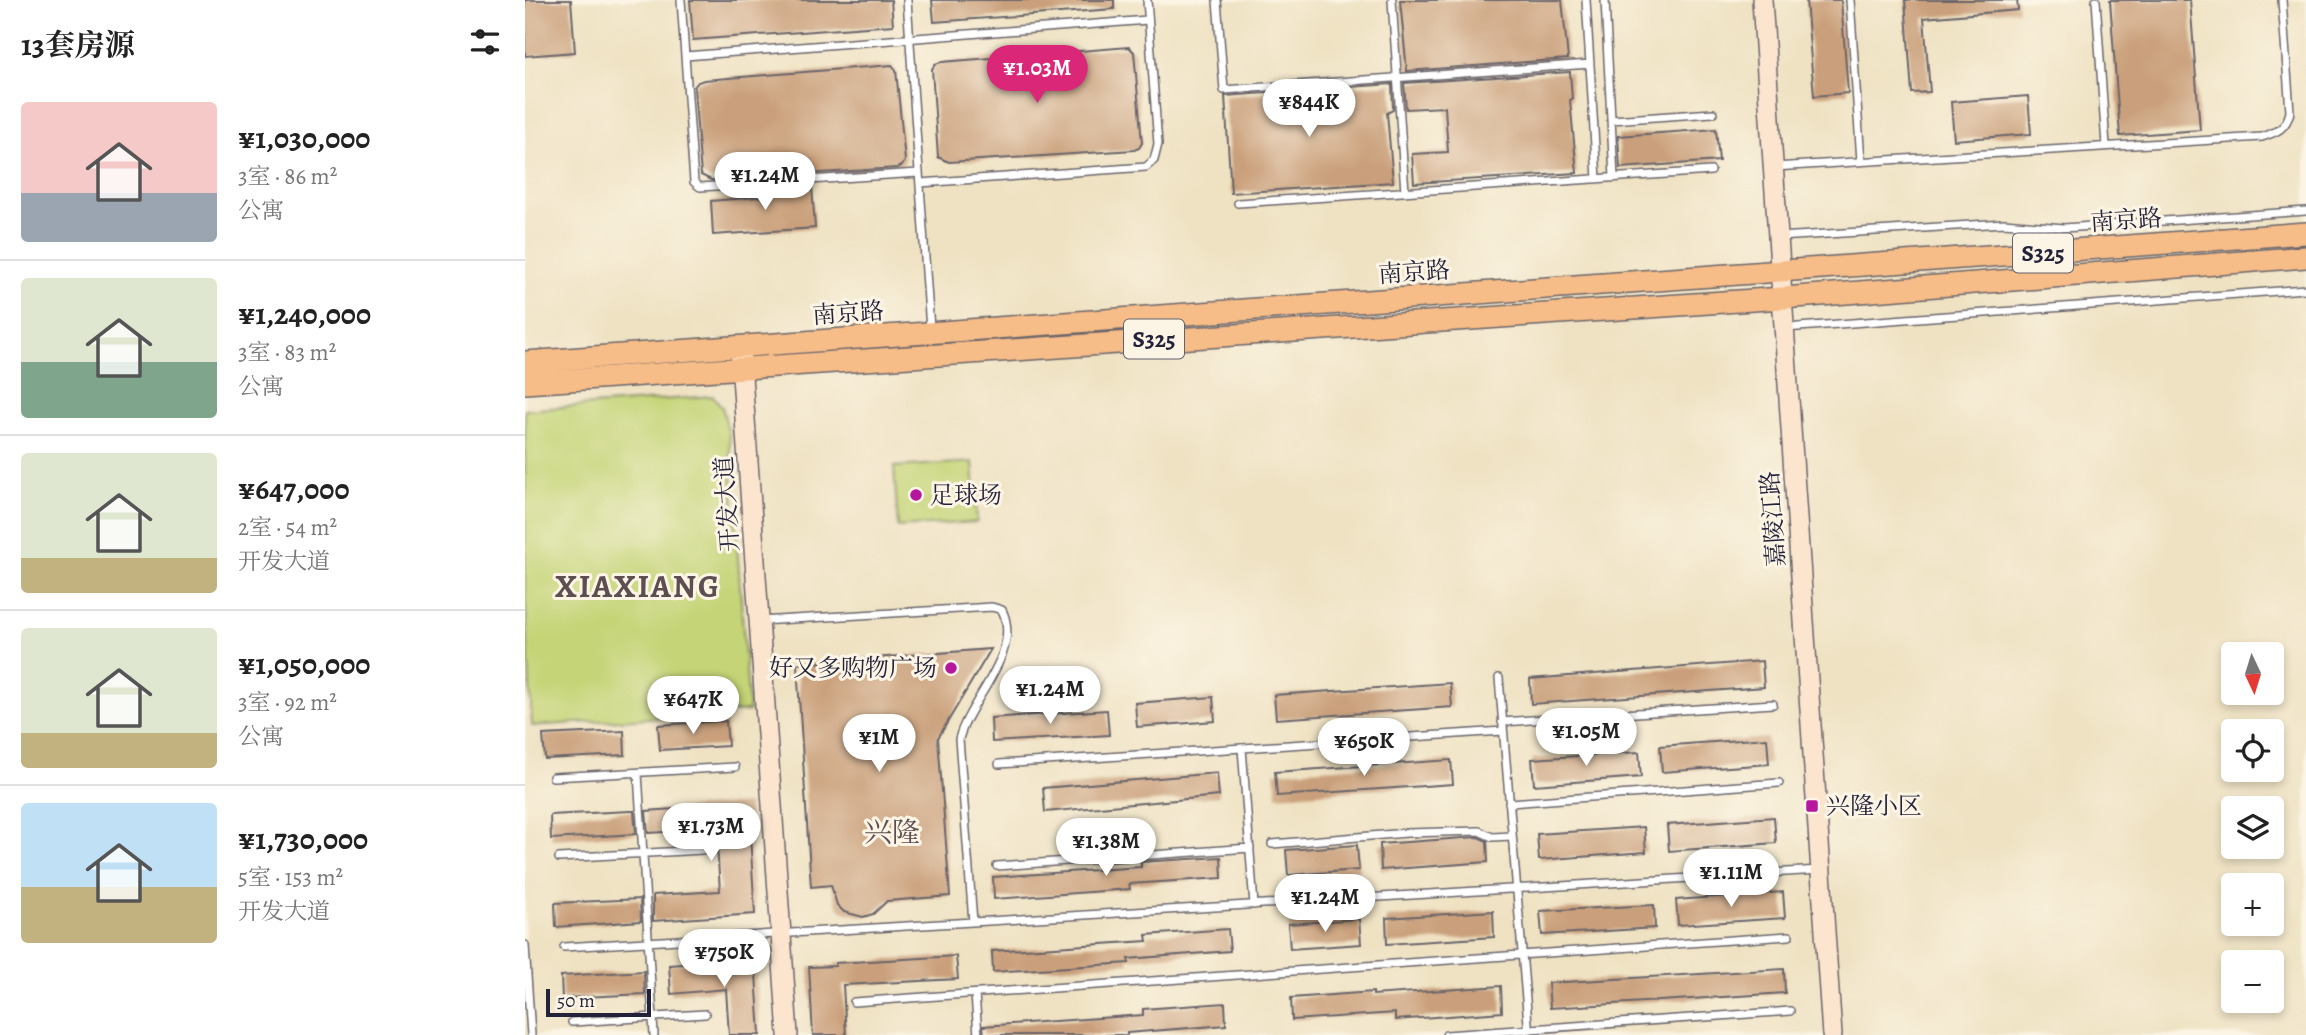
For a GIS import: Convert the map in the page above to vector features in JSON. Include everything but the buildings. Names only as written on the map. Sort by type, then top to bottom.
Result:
[{"type":"main road","name":"南京路","points":[[525,383],[930,333],[2306,233]]},
{"type":"main road","name":"南京路","points":[[525,362],[741,357],[1783,298],[2306,257]]},
{"type":"street","name":"嘉陵江路","points":[[1762,0],[1832,1035]]},
{"type":"street","name":"开发大道","points":[[741,357],[787,1035]]},
{"type":"lane","points":[[681,0],[694,182],[700,187],[919,173]]},
{"type":"lane","points":[[907,0],[930,333]]},
{"type":"lane","points":[[920,183],[1146,167],[1154,160],[1158,144],[1147,0]]},
{"type":"lane","points":[[1217,0],[1224,90],[1590,64]]},
{"type":"lane","points":[[1392,0],[1405,192]]},
{"type":"lane","points":[[1586,0],[1597,179]]},
{"type":"lane","points":[[1605,0],[1614,177]]},
{"type":"lane","points":[[1850,0],[1861,161]]},
{"type":"lane","points":[[2096,0],[2106,146]]},
{"type":"lane","points":[[1773,167],[2262,137],[2280,131],[2290,112],[2282,0]]},
{"type":"lane","points":[[685,55],[1149,20]]},
{"type":"lane","points":[[1611,120],[1713,113]]},
{"type":"lane","points":[[1238,203],[1711,171]]},
{"type":"lane","points":[[1778,237],[2004,223],[2064,228],[2306,211]]},
{"type":"lane","points":[[1784,328],[2306,289]]},
{"type":"lane","points":[[759,622],[992,607],[1002,610],[1007,620],[1005,640],[994,675],[963,725],[959,739],[973,922]]},
{"type":"lane","points":[[1499,678],[1529,1032]]},
{"type":"lane","points":[[1502,722],[1773,704]]},
{"type":"lane","points":[[999,764],[1503,731]]},
{"type":"lane","points":[[1242,748],[1254,905]]},
{"type":"lane","points":[[553,777],[734,767]]},
{"type":"lane","points":[[638,773],[654,1035]]},
{"type":"lane","points":[[1509,803],[1779,783]]},
{"type":"lane","points":[[1272,844],[1407,833],[1479,831],[1492,837],[1512,836]]},
{"type":"lane","points":[[997,866],[1250,848]]},
{"type":"lane","points":[[559,858],[702,850]]},
{"type":"lane","points":[[564,947],[1821,870]]},
{"type":"lane","points":[[854,1002],[1789,936]]},
{"type":"lane","points":[[525,945],[531,1035]]},
{"type":"lane","points":[[975,994],[978,1035]]},
{"type":"lane","points":[[1446,1035],[1529,1032],[1790,1012]]},
{"type":"lane","points":[[572,1022],[705,1014]]},
{"type":"green space","points":[[713,396],[722,407],[729,434],[749,711],[532,726],[525,586],[525,410]]},
{"type":"green space","points":[[973,462],[977,522],[898,527],[894,467]]},
{"type":"place","name":"足球场","points":[[916,495]]},
{"type":"place","name":"好又多购物广场","points":[[951,668]]},
{"type":"place","name":"兴隆小区","points":[[1812,806]]},
{"type":"district","name":"XIAXIANG","points":[[638,586]]},
{"type":"district","name":"兴隆","points":[[892,832]]}]
